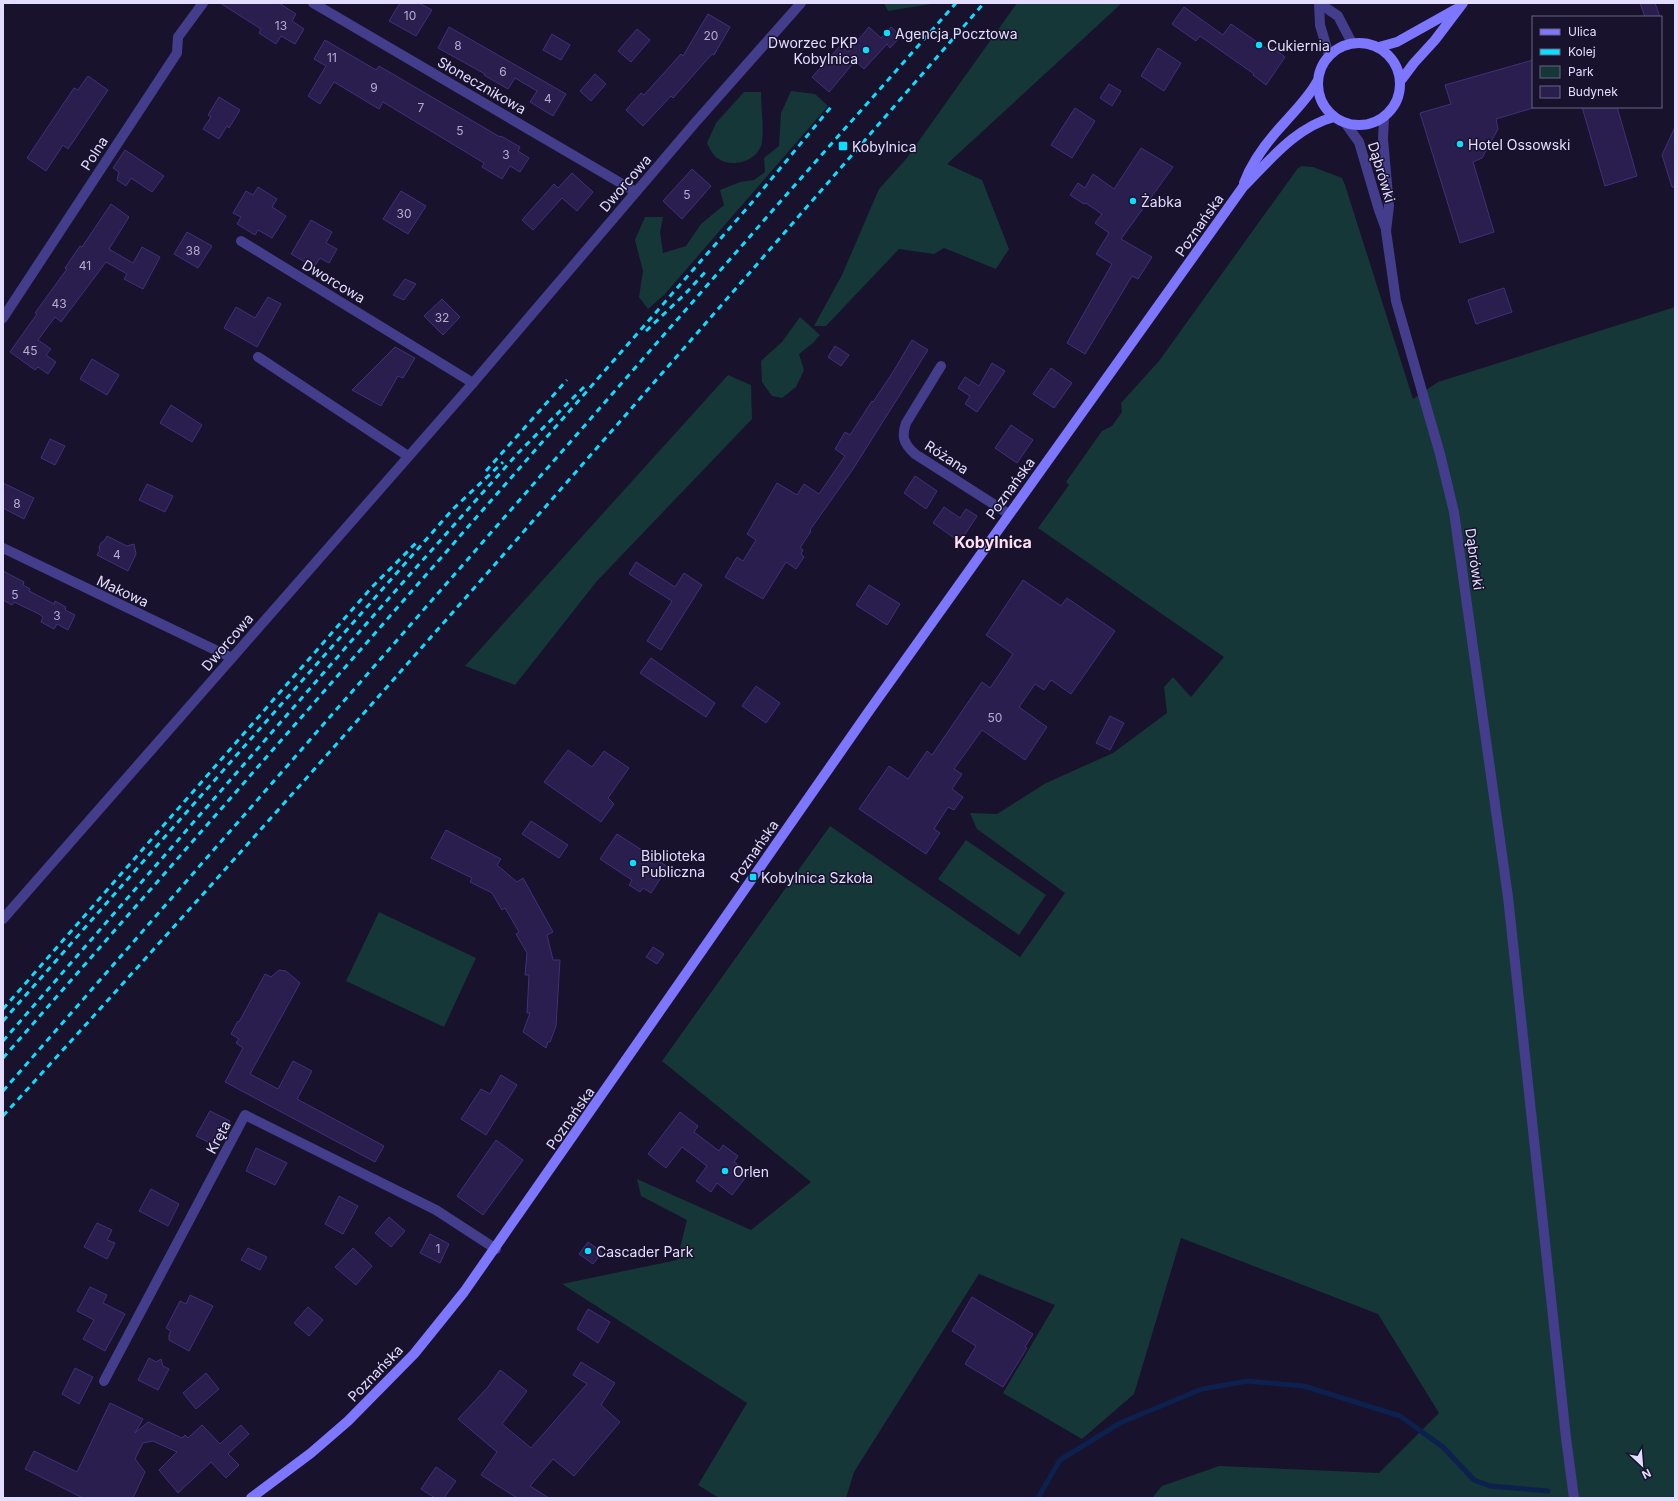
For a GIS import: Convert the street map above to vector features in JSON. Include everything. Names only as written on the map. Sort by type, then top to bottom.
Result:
[{"type":"main road","points":[[1379,48],[1397,42],[1462,4]]},
{"type":"main road","points":[[1402,79],[1390,56],[1379,48],[1366,43],[1352,43],[1339,48],[1329,55],[1321,68],[1318,82],[1319,95],[1324,107],[1334,117],[1346,124],[1359,126],[1372,124],[1384,117],[1394,107],[1399,94],[1402,79],[1435,40],[1462,4]]},
{"type":"main road","name":"Poznańska","points":[[1243,187],[1250,168],[1265,146],[1287,119],[1310,96],[1318,82]]},
{"type":"main road","name":"Poznańska","points":[[251,1498],[311,1453],[348,1421],[380,1390],[441,1323],[496,1249],[818,784],[1243,187],[1279,151],[1300,133],[1313,124],[1334,117]]},
{"type":"street","name":"Polna","points":[[3,318],[176,53],[178,37],[203,3]]},
{"type":"street","name":"Słonecznikowa","points":[[313,3],[636,192]]},
{"type":"street","name":"Dworcowa","points":[[3,919],[473,383],[636,192],[801,3]]},
{"type":"street","points":[[1319,3],[1338,16],[1352,43]]},
{"type":"street","points":[[1319,3],[1320,25],[1329,55]]},
{"type":"street","name":"Dąbrówki","points":[[1384,117],[1383,139],[1389,206],[1386,231]]},
{"type":"street","name":"Dąbrówki","points":[[1346,124],[1359,142],[1386,231],[1398,310],[1440,454],[1454,512],[1508,897],[1566,1438],[1574,1498]]},
{"type":"street","name":"Dworcowa","points":[[241,241],[473,383]]},
{"type":"street","points":[[258,357],[408,456]]},
{"type":"street","name":"Różana","points":[[941,366],[906,423],[903,431],[904,441],[915,454],[1009,514]]},
{"type":"street","name":"Makowa","points":[[3,548],[232,658]]},
{"type":"street","name":"Kręta","points":[[104,1382],[245,1115],[436,1210],[496,1249]]},
{"type":"green space","points":[[884,3],[937,3],[888,11]]},
{"type":"green space","points":[[1017,3],[1122,3],[947,164],[982,180],[1009,249],[996,269],[944,248],[934,254],[899,249],[826,326],[814,326],[842,275],[879,189],[906,159]]},
{"type":"green space","points":[[791,91],[815,94],[828,106],[664,295],[648,309],[639,297],[643,271],[635,240],[645,217],[663,217],[660,232],[663,253],[686,246],[701,224],[724,205],[720,190],[740,182],[754,180],[765,172],[764,158],[779,146],[781,113]]},
{"type":"green space","points":[[744,92],[761,92],[763,123],[762,142],[760,149],[750,158],[737,163],[730,163],[717,158],[707,143],[716,123]]},
{"type":"green space","points":[[1302,166],[1313,167],[1342,178],[1413,399],[1438,382],[1675,307],[1675,1498],[1152,1498],[1162,1486],[1219,1466],[1379,1473],[1439,1413],[1378,1314],[1181,1238],[1134,1394],[1082,1439],[1003,1393],[1055,1305],[979,1274],[854,1472],[846,1498],[719,1498],[698,1485],[747,1403],[562,1284],[677,1260],[687,1220],[641,1196],[637,1179],[751,1230],[811,1182],[662,1061],[830,826],[1020,957],[1065,893],[977,829],[970,813],[997,814],[1046,783],[1113,753],[1167,713],[1164,687],[1173,677],[1191,697],[1224,657],[1038,528],[1069,485],[1066,482],[1102,431],[1112,426],[1122,412],[1121,403],[1159,361],[1298,168]]},
{"type":"green space","points":[[800,317],[820,335],[813,343],[799,354],[804,370],[796,387],[782,398],[772,396],[762,382],[761,361],[782,342]]},
{"type":"green space","points":[[728,375],[751,385],[752,419],[597,581],[515,685],[465,666]]},
{"type":"green space","points":[[966,840],[1046,895],[1019,935],[938,879]]},
{"type":"green space","points":[[379,912],[476,958],[444,1027],[346,981]]},
{"type":"building","points":[[220,3],[279,3],[296,14],[292,21],[304,29],[295,44],[281,36],[276,44],[259,33],[261,29]]},
{"type":"building","points":[[400,3],[419,3],[432,10],[416,36],[389,21]]},
{"type":"building","points":[[1640,3],[1655,3],[1660,16],[1645,16]]},
{"type":"building","points":[[1184,7],[1223,35],[1231,24],[1270,51],[1272,47],[1285,57],[1266,85],[1253,75],[1254,74],[1200,36],[1196,41],[1172,24]]},
{"type":"building","points":[[708,14],[730,27],[714,55],[712,54],[673,98],[671,96],[643,126],[626,110],[641,93],[644,95],[681,54],[683,56]]},
{"type":"building","points":[[449,27],[566,94],[553,116],[530,102],[537,91],[515,78],[508,89],[484,75],[485,74],[438,48]]},
{"type":"building","points":[[869,27],[881,38],[891,27],[901,36],[890,48],[887,44],[864,69],[855,61],[829,92],[812,77],[840,46],[848,52]]},
{"type":"building","points":[[637,29],[650,40],[631,62],[618,51]]},
{"type":"building","points":[[552,34],[570,45],[561,60],[543,50]]},
{"type":"building","points":[[325,40],[376,70],[379,66],[500,137],[501,136],[520,147],[518,151],[529,158],[520,172],[510,166],[502,179],[482,167],[484,163],[383,102],[379,109],[334,82],[320,104],[308,96],[326,66],[314,59]]},
{"type":"building","points":[[1158,48],[1181,63],[1164,91],[1141,76]]},
{"type":"building","name":"Hotel Ossowski","points":[[1532,60],[1533,108],[1496,119],[1498,129],[1482,158],[1473,162],[1494,232],[1460,243],[1420,113],[1451,104],[1445,85]]},
{"type":"building","points":[[595,74],[606,84],[591,101],[580,91]]},
{"type":"building","points":[[88,76],[108,90],[68,149],[63,145],[46,171],[27,158],[74,88],[78,90]]},
{"type":"building","points":[[1109,84],[1121,91],[1112,106],[1100,98]]},
{"type":"building","points":[[219,97],[240,110],[229,128],[227,126],[219,139],[203,129],[211,117],[208,115]]},
{"type":"building","points":[[1075,108],[1095,121],[1072,158],[1051,145]]},
{"type":"building","points":[[1582,108],[1617,108],[1637,176],[1605,186]]},
{"type":"building","points":[[1675,127],[1675,187],[1672,187],[1662,155]]},
{"type":"building","points":[[1141,148],[1173,167],[1121,239],[1152,257],[1138,279],[1132,276],[1085,354],[1067,343],[1112,264],[1096,254],[1109,233],[1095,223],[1102,214],[1086,203],[1084,204],[1070,195],[1078,183],[1085,188],[1093,174],[1114,189]]},
{"type":"building","points":[[125,150],[164,176],[152,192],[131,178],[126,186],[117,180],[119,172],[113,168]]},
{"type":"building","points":[[692,169],[711,186],[682,219],[663,201]]},
{"type":"building","points":[[572,173],[593,192],[577,211],[562,198],[533,230],[522,220],[554,184],[558,188]]},
{"type":"building","points":[[258,187],[277,199],[272,207],[286,216],[272,238],[258,230],[255,235],[237,224],[241,217],[233,213],[246,191],[253,195]]},
{"type":"building","points":[[401,191],[426,206],[408,234],[383,219]]},
{"type":"building","points":[[111,204],[129,217],[109,249],[133,263],[142,247],[160,257],[143,289],[124,279],[127,274],[106,262],[61,322],[55,317],[38,340],[51,349],[46,355],[56,362],[48,374],[38,367],[35,370],[10,352],[37,314],[35,313],[67,269],[65,268],[80,246],[82,247]]},
{"type":"building","points":[[311,220],[332,232],[326,243],[337,249],[329,263],[320,258],[314,267],[291,254]]},
{"type":"building","points":[[187,232],[212,246],[198,268],[174,254]]},
{"type":"building","points":[[405,279],[416,284],[404,300],[393,295]]},
{"type":"building","points":[[1504,288],[1512,312],[1476,324],[1468,300]]},
{"type":"building","points":[[268,297],[281,304],[257,347],[224,328],[236,307],[255,318]]},
{"type":"building","points":[[442,299],[460,317],[443,335],[424,316]]},
{"type":"building","points":[[912,340],[928,350],[853,469],[810,530],[811,531],[800,548],[803,550],[801,554],[804,557],[796,569],[786,562],[763,599],[725,577],[737,557],[743,561],[756,540],[747,534],[777,483],[797,495],[804,484],[819,494],[845,456],[835,449],[845,432],[850,435],[893,372]]},
{"type":"building","points":[[835,346],[849,355],[841,366],[828,357]]},
{"type":"building","points":[[395,347],[415,358],[403,378],[398,376],[381,406],[352,390]]},
{"type":"building","points":[[92,359],[119,375],[107,395],[80,379]]},
{"type":"building","points":[[992,363],[1005,371],[977,412],[965,404],[970,396],[958,388],[965,377],[979,386]]},
{"type":"building","points":[[1051,368],[1072,383],[1054,408],[1033,394]]},
{"type":"building","points":[[171,405],[202,425],[192,442],[160,423]]},
{"type":"building","points":[[1011,425],[1033,440],[1017,463],[995,448]]},
{"type":"building","points":[[50,439],[65,446],[55,465],[41,458]]},
{"type":"building","points":[[915,476],[937,491],[926,509],[904,493]]},
{"type":"building","points":[[3,483],[34,498],[24,519],[3,508]]},
{"type":"building","points":[[147,484],[173,496],[165,512],[139,500]]},
{"type":"building","points":[[944,507],[960,518],[966,509],[977,516],[960,542],[933,523]]},
{"type":"building","points":[[107,536],[127,546],[134,544],[136,554],[128,571],[97,555],[100,550],[99,547],[101,543]]},
{"type":"building","points":[[636,562],[675,587],[684,573],[702,585],[661,650],[647,641],[672,601],[629,574]]},
{"type":"building","points":[[3,571],[24,582],[23,585],[30,589],[29,591],[54,604],[55,601],[66,607],[65,610],[75,615],[68,630],[57,624],[54,629],[41,622],[43,617],[39,614],[14,602],[12,605],[3,600]]},
{"type":"building","points":[[1023,580],[1061,606],[1067,598],[1115,631],[1071,694],[1051,680],[1044,690],[1035,684],[1019,707],[1047,727],[1025,760],[982,730],[954,769],[962,774],[952,789],[963,797],[954,810],[948,807],[934,829],[940,833],[926,854],[859,809],[889,766],[908,779],[927,751],[932,755],[982,682],[990,688],[1013,654],[986,635]]},
{"type":"building","points":[[869,585],[900,604],[887,625],[856,605]]},
{"type":"building","points":[[651,658],[715,703],[706,717],[640,673]]},
{"type":"building","points":[[756,686],[780,703],[766,723],[742,706]]},
{"type":"building","points":[[1110,716],[1124,723],[1110,750],[1096,743]]},
{"type":"building","points":[[568,750],[592,767],[604,751],[629,768],[608,798],[614,804],[601,822],[544,782]]},
{"type":"building","points":[[531,821],[568,845],[559,858],[522,834]]},
{"type":"building","points":[[446,830],[501,859],[497,865],[517,882],[523,878],[553,932],[547,935],[553,960],[560,960],[556,1026],[546,1048],[523,1032],[530,1013],[527,1013],[529,975],[525,975],[527,953],[516,934],[519,932],[505,908],[502,910],[492,893],[470,882],[472,878],[431,858]]},
{"type":"building","points":[[617,834],[668,867],[651,893],[643,888],[640,892],[629,885],[632,880],[600,859]]},
{"type":"building","points":[[653,947],[664,954],[657,964],[646,957]]},
{"type":"building","points":[[279,970],[286,971],[300,983],[250,1074],[278,1089],[293,1061],[312,1071],[297,1099],[384,1146],[375,1162],[225,1082],[243,1048],[236,1043],[239,1039],[231,1034],[265,974],[271,977]]},
{"type":"building","points":[[501,1075],[517,1085],[486,1135],[461,1119],[481,1089],[490,1094]]},
{"type":"building","points":[[210,1111],[230,1121],[216,1146],[196,1136]]},
{"type":"building","points":[[680,1112],[698,1126],[694,1132],[719,1151],[723,1145],[738,1156],[734,1162],[749,1173],[732,1195],[717,1183],[711,1192],[696,1181],[707,1166],[682,1147],[666,1168],[648,1154]]},
{"type":"building","points":[[496,1140],[523,1160],[483,1215],[457,1196]]},
{"type":"building","points":[[256,1148],[287,1163],[275,1185],[246,1171]]},
{"type":"building","points":[[151,1189],[179,1204],[168,1226],[139,1211]]},
{"type":"building","points":[[339,1196],[358,1206],[343,1234],[325,1224]]},
{"type":"building","points":[[389,1217],[405,1231],[391,1247],[375,1233]]},
{"type":"building","points":[[97,1223],[112,1230],[107,1240],[115,1243],[107,1259],[84,1247]]},
{"type":"building","points":[[430,1234],[449,1244],[440,1263],[420,1253]]},
{"type":"building","points":[[588,1242],[602,1252],[593,1264],[579,1254]]},
{"type":"building","points":[[248,1248],[267,1257],[260,1270],[241,1260]]},
{"type":"building","points":[[353,1248],[372,1266],[356,1285],[335,1267]]},
{"type":"building","points":[[90,1287],[107,1295],[103,1303],[125,1314],[105,1351],[83,1339],[94,1320],[77,1311]]},
{"type":"building","points":[[190,1295],[213,1306],[189,1351],[169,1340],[171,1331],[166,1328],[180,1301],[186,1304]]},
{"type":"building","points":[[972,1297],[1033,1334],[1025,1347],[1027,1348],[1003,1387],[965,1364],[976,1346],[952,1331]]},
{"type":"building","points":[[308,1307],[323,1320],[309,1336],[294,1323]]},
{"type":"building","points":[[588,1309],[610,1322],[598,1343],[577,1329]]},
{"type":"building","points":[[149,1358],[156,1362],[161,1359],[163,1366],[169,1369],[158,1390],[138,1380]]},
{"type":"building","points":[[581,1362],[615,1383],[601,1405],[620,1422],[574,1476],[553,1459],[530,1486],[549,1498],[517,1498],[481,1475],[497,1452],[458,1419],[488,1387],[500,1370],[527,1391],[502,1424],[531,1448],[587,1384],[573,1375]]},
{"type":"building","points":[[75,1368],[93,1377],[79,1404],[62,1394]]},
{"type":"building","points":[[206,1373],[219,1389],[196,1409],[183,1393]]},
{"type":"building","points":[[110,1403],[143,1419],[135,1433],[148,1422],[182,1438],[185,1435],[188,1438],[202,1425],[220,1444],[241,1425],[249,1434],[228,1454],[239,1465],[226,1478],[211,1462],[178,1493],[159,1470],[177,1452],[153,1441],[143,1443],[135,1459],[145,1472],[133,1498],[83,1498],[25,1469],[34,1451],[77,1472]]},
{"type":"building","points":[[436,1467],[456,1481],[444,1498],[435,1498],[421,1489]]},
{"type":"waterway","points":[[1038,1498],[1060,1460],[1120,1423],[1202,1389],[1248,1381],[1304,1386],[1400,1416],[1443,1447],[1474,1480],[1490,1486],[1548,1491]]},
{"type":"railway","points":[[3,1091],[780,202],[956,3]]},
{"type":"railway","points":[[3,1116],[374,701],[619,423],[984,3]]},
{"type":"railway","points":[[3,1058],[749,206],[831,107]]},
{"type":"railway","points":[[646,331],[685,294],[708,269]]},
{"type":"railway","points":[[486,471],[567,380]]},
{"type":"railway","points":[[3,1041],[374,615],[518,453],[585,386]]},
{"type":"railway","points":[[3,1021],[453,509],[503,462]]},
{"type":"railway","points":[[3,1009],[372,587],[417,542]]},
{"type":"place","name":"Agencja Pocztowa","points":[[887,33]]},
{"type":"place","name":"Cukiernia","points":[[1259,45]]},
{"type":"place","name":"Dworzec PKP Kobylnica","points":[[866,50]]},
{"type":"place","name":"Hotel Ossowski","points":[[1460,144]]},
{"type":"place","name":"Kobylnica","points":[[843,146]]},
{"type":"place","name":"Żabka","points":[[1133,201]]},
{"type":"place","name":"Biblioteka Publiczna","points":[[633,863]]},
{"type":"place","name":"Kobylnica Szkoła","points":[[753,877]]},
{"type":"place","name":"Orlen","points":[[725,1171]]},
{"type":"place","name":"Cascader Park","points":[[588,1251]]},
{"type":"district","name":"Kobylnica","points":[[993,542]]}]
